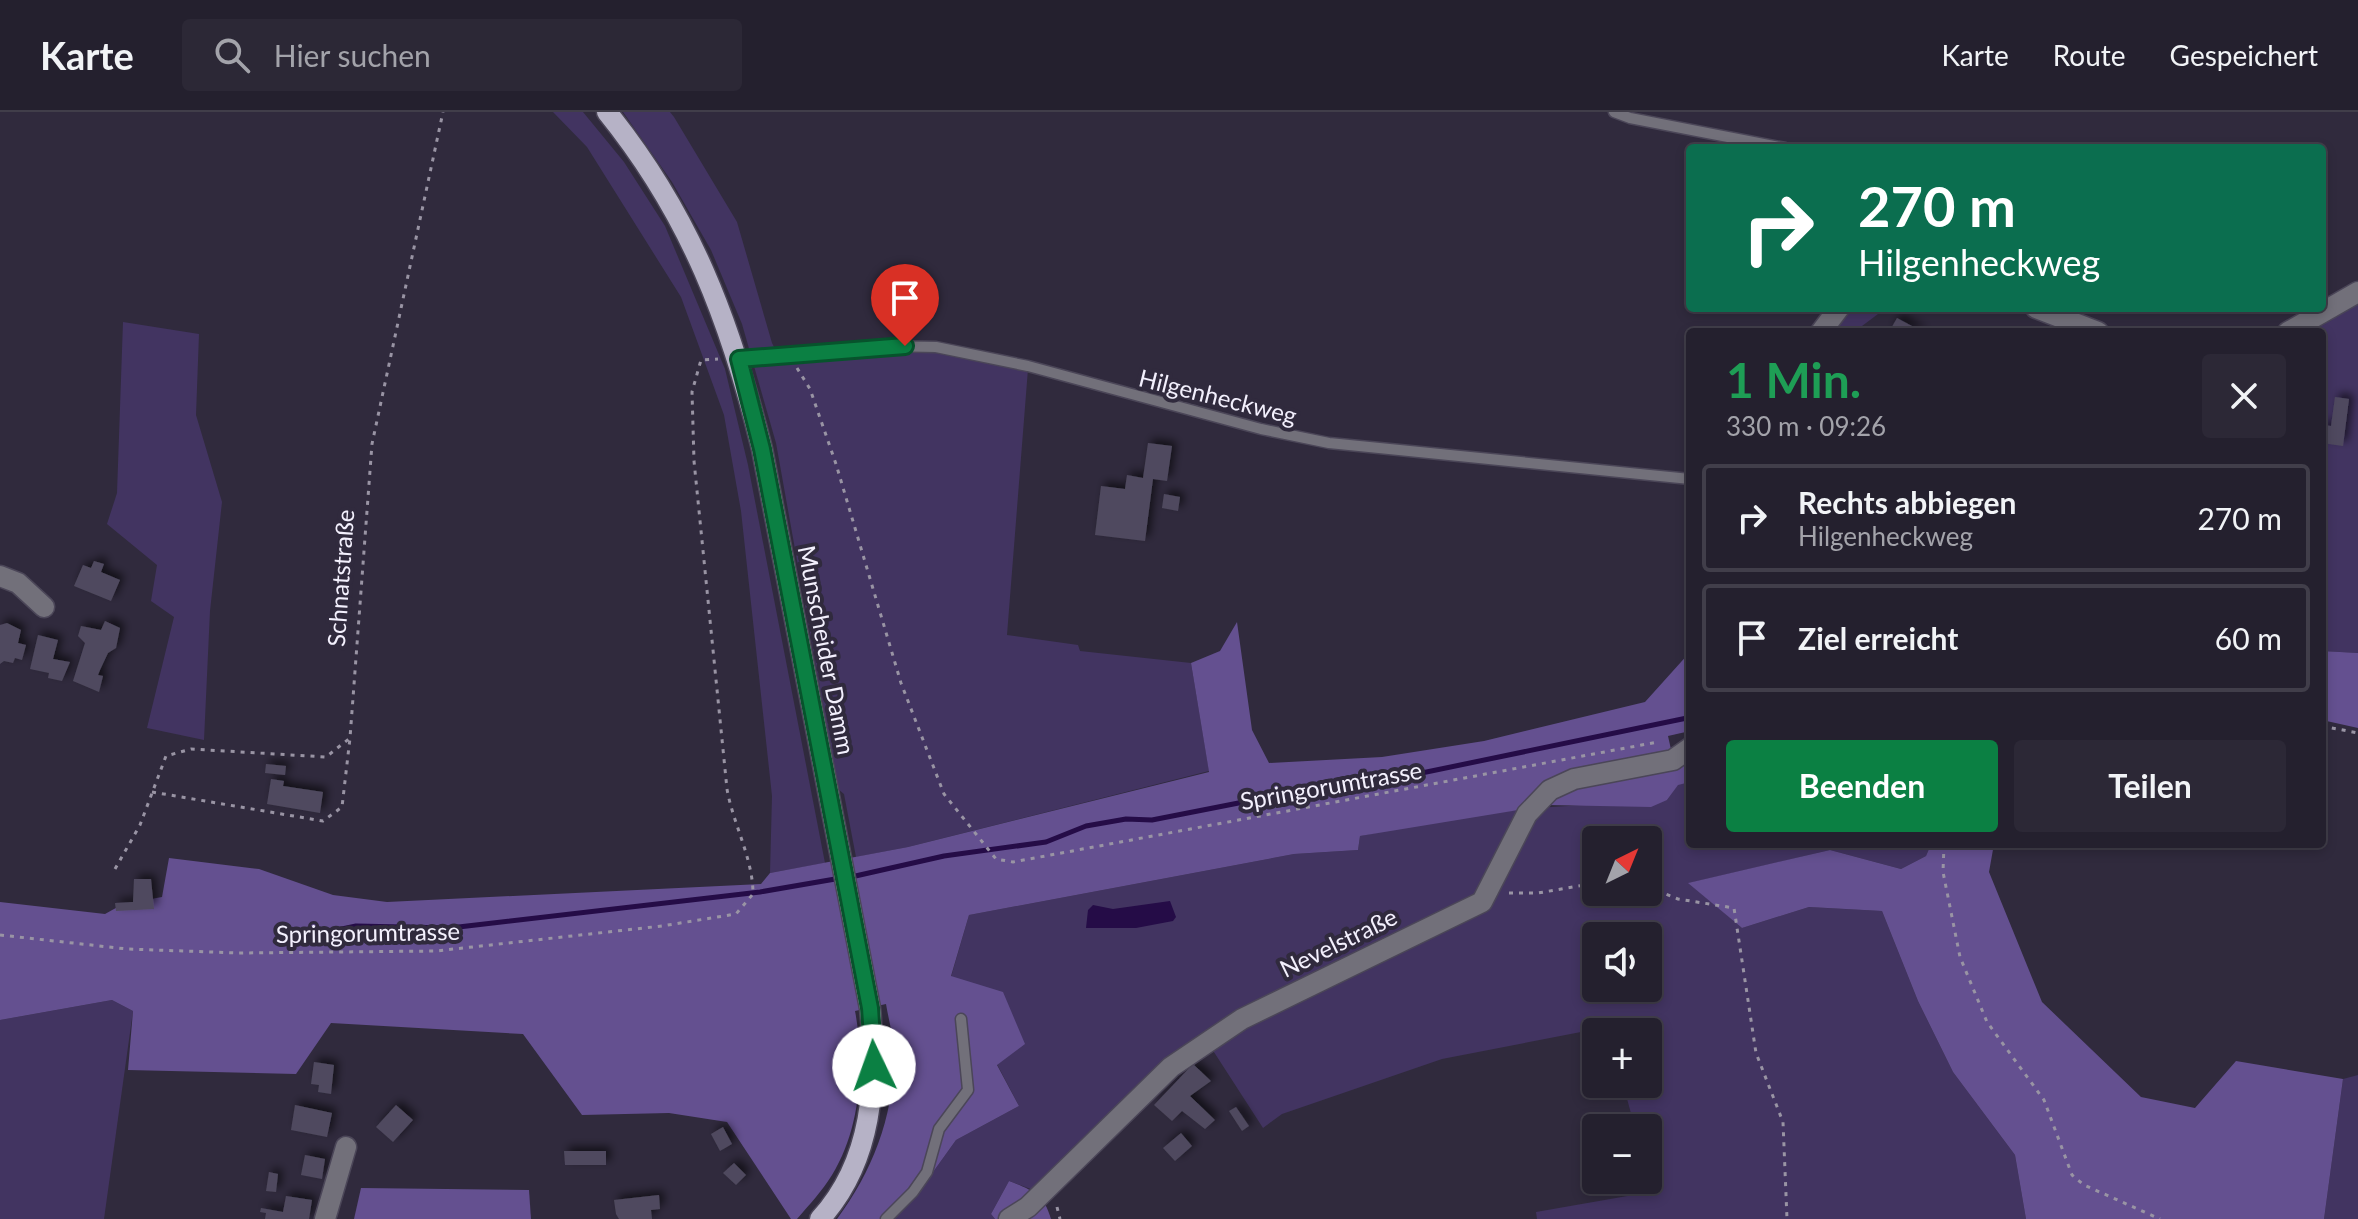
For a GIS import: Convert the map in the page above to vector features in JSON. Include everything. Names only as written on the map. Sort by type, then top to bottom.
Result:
[{"type":"main road","name":"Munscheider Damm","points":[[607,112],[665,194],[691,242],[739,359],[762,449],[870,1008],[874,1084],[865,1134],[845,1183],[820,1219]]},
{"type":"street","points":[[2326,310],[2358,292]]},
{"type":"street","points":[[2046,312],[2088,328]]},
{"type":"street","points":[[2295,328],[2323,312]]},
{"type":"street","points":[[0,576],[18,583],[44,607]]},
{"type":"street","points":[[1489,893],[1527,814],[1550,790],[1574,779],[1673,760],[1686,751]]},
{"type":"street","name":"Nevelstraße","points":[[1009,1219],[1040,1197],[1171,1067],[1242,1019],[1476,905],[1489,893]]},
{"type":"street","points":[[325,1219],[346,1147]]},
{"type":"lane","points":[[1614,112],[1630,118],[1764,144]]},
{"type":"lane","name":"Hilgenheckweg","points":[[739,359],[885,346],[936,347],[1028,366],[1261,429],[1329,443],[1686,479]]},
{"type":"lane","points":[[886,1219],[913,1192],[927,1172],[939,1129],[968,1090],[961,1019]]},
{"type":"path","name":"Schnatstraße","points":[[152,792],[323,821],[342,807],[350,738],[362,531],[372,444],[443,112]]},
{"type":"path","name":"Springorumtrasse","points":[[789,355],[810,389],[819,414],[901,683],[944,794],[996,859],[1013,862],[1654,743]]},
{"type":"path","name":"Springorumtrasse","points":[[0,935],[127,949],[229,953],[436,951],[662,926],[736,914],[753,894],[753,876],[731,815],[727,789],[694,461],[692,392],[701,360]]},
{"type":"path","points":[[2326,727],[2358,733]]},
{"type":"path","points":[[115,869],[140,825],[166,756],[191,749],[326,757],[350,738]]},
{"type":"path","points":[[1944,848],[1943,872],[1960,957],[1987,1022],[2044,1100],[2072,1175],[2084,1185],[2160,1219]]},
{"type":"path","points":[[1489,893],[1538,893],[1582,885]]},
{"type":"path","points":[[1662,893],[1678,899],[1734,908],[1756,1053],[1783,1122],[1787,1219]]},
{"type":"shaded area","points":[[553,112],[583,112],[624,162],[665,226],[725,369],[748,465],[825,863],[770,873],[772,796],[741,511],[724,415],[681,297],[587,147]]},
{"type":"shaded area","points":[[623,112],[670,112],[674,117],[737,222],[772,343],[782,363],[874,352],[935,352],[1028,369],[1007,635],[1078,645],[1080,651],[1191,663],[1209,771],[908,847],[856,857],[844,794],[838,789],[776,443],[742,324],[711,250],[672,182]]},
{"type":"shaded area","points":[[2358,301],[2358,653],[2326,651],[2326,328],[2313,328]]},
{"type":"shaded area","points":[[1824,312],[1881,312],[1859,328],[1813,328]]},
{"type":"shaded area","points":[[123,322],[199,334],[196,415],[222,502],[210,611],[204,740],[147,728],[174,617],[151,601],[157,565],[107,524],[117,493]]},
{"type":"shaded area","points":[[1237,622],[1252,730],[1269,763],[1382,757],[1484,741],[1645,702],[1686,656],[1686,732],[1668,736],[1674,763],[1686,757],[1686,783],[1678,785],[1667,800],[1651,807],[1548,805],[1360,836],[1358,850],[1294,854],[969,915],[951,976],[1003,992],[1025,1044],[997,1065],[1019,1106],[956,1140],[913,1200],[894,1219],[837,1219],[870,1163],[890,1102],[894,1052],[886,1004],[855,1011],[860,1073],[855,1116],[842,1157],[832,1175],[797,1219],[791,1219],[727,1122],[669,1113],[582,1115],[523,1034],[331,1023],[296,1074],[128,1070],[133,1011],[112,1000],[0,1020],[0,902],[105,914],[123,904],[162,897],[169,858],[259,869],[333,895],[387,902],[761,884],[770,873],[908,847],[1209,772],[1191,663],[1220,651]]},
{"type":"shaded area","points":[[2326,651],[2358,653],[2358,728],[2326,721]]},
{"type":"shaded area","points":[[1686,783],[1686,848],[1929,848],[1926,856],[1901,869],[1830,850],[1689,883],[1742,928],[1809,907],[1882,911],[1918,1001],[1953,1072],[2015,1155],[2026,1219],[1537,1219],[1536,1212],[1639,1194],[1662,1194],[1662,1114],[1631,1114],[1627,1098],[1662,1098],[1662,1018],[1582,1018],[1582,1032],[1442,1059],[1282,1114],[1263,1128],[1212,1049],[1244,1023],[1487,906],[1535,808],[1667,800],[1678,784]]},
{"type":"shaded area","points":[[1525,809],[1478,901],[1240,1015],[1036,1191],[1009,1181],[991,1214],[995,1219],[894,1219],[913,1200],[956,1140],[1019,1106],[951,977],[969,915],[1294,854],[1358,850],[1360,836],[1445,819]]},
{"type":"shaded area","points":[[1929,848],[1993,848],[1989,872],[2042,1002],[2141,1097],[2195,1108],[2236,1061],[2343,1079],[2324,1219],[2026,1219],[2015,1155],[1953,1072],[1918,1001],[1882,911],[1809,907],[1742,928],[1688,883],[1830,850],[1901,869],[1926,856]]},
{"type":"shaded area","points":[[1170,901],[1176,917],[1173,921],[1136,928],[1086,928],[1088,910],[1093,905],[1113,909]]},
{"type":"shaded area","points":[[112,1000],[133,1011],[104,1219],[0,1219],[0,1020]]},
{"type":"shaded area","points":[[2358,1075],[2358,1219],[2324,1219],[2343,1079]]},
{"type":"shaded area","points":[[1009,1181],[1041,1198],[1051,1219],[995,1219],[991,1214]]},
{"type":"shaded area","points":[[361,1188],[529,1190],[531,1219],[354,1219]]},
{"type":"building","points":[[1897,318],[1916,328],[1891,328]]},
{"type":"building","points":[[2335,397],[2349,399],[2343,446],[2326,444],[2326,425],[2331,426]]},
{"type":"building","points":[[1148,443],[1172,446],[1167,481],[1153,479],[1145,541],[1095,535],[1101,486],[1125,489],[1127,475],[1143,478]]},
{"type":"building","points":[[1164,494],[1180,497],[1178,511],[1162,508]]},
{"type":"building","points":[[94,561],[104,564],[101,572],[120,580],[111,601],[74,586],[83,565],[91,568]]},
{"type":"building","points":[[105,621],[120,628],[116,648],[108,653],[98,675],[103,676],[99,692],[73,681],[85,643],[78,636],[81,626],[101,630]]},
{"type":"building","points":[[7,623],[21,630],[18,643],[26,645],[22,660],[15,658],[13,663],[4,661],[0,664],[0,625]]},
{"type":"building","points":[[38,635],[58,640],[53,659],[70,662],[62,681],[48,678],[49,673],[30,669]]},
{"type":"building","points":[[266,764],[286,766],[285,775],[265,773]]},
{"type":"building","points":[[271,779],[284,781],[283,786],[323,792],[320,813],[267,804]]},
{"type":"building","points":[[134,879],[151,879],[154,909],[116,911],[115,903],[133,902]]},
{"type":"building","points":[[314,1062],[334,1065],[331,1094],[318,1092],[319,1085],[311,1084]]},
{"type":"building","points":[[1193,1064],[1211,1081],[1190,1096],[1215,1120],[1205,1129],[1182,1111],[1172,1121],[1154,1105]]},
{"type":"building","points":[[295,1105],[332,1113],[327,1137],[291,1130]]},
{"type":"building","points":[[396,1105],[413,1120],[393,1142],[376,1127]]},
{"type":"building","points":[[1236,1107],[1249,1126],[1242,1131],[1229,1111]]},
{"type":"building","points":[[723,1127],[732,1144],[720,1151],[711,1134]]},
{"type":"building","points":[[1181,1133],[1192,1146],[1175,1161],[1163,1148]]},
{"type":"building","points":[[564,1151],[606,1151],[606,1165],[565,1165]]},
{"type":"building","points":[[305,1155],[325,1159],[322,1179],[301,1175]]},
{"type":"building","points":[[734,1163],[746,1175],[736,1185],[723,1173]]},
{"type":"building","points":[[269,1172],[278,1174],[276,1192],[266,1191]]},
{"type":"building","points":[[659,1195],[660,1209],[651,1210],[652,1219],[619,1219],[616,1214],[614,1200]]},
{"type":"building","points":[[286,1196],[312,1200],[309,1219],[265,1219],[266,1213],[260,1212],[261,1208],[283,1212]]},
{"type":"waterway","points":[[851,877],[944,856],[1046,842],[1086,826],[1126,819],[1152,820],[1264,798],[1383,781],[1686,718]]},
{"type":"waterway","points":[[328,932],[356,926],[450,928],[760,892],[841,878]]},
{"type":"route","points":[[874,1066],[870,1008],[762,449],[739,359],[905,346]]}]
